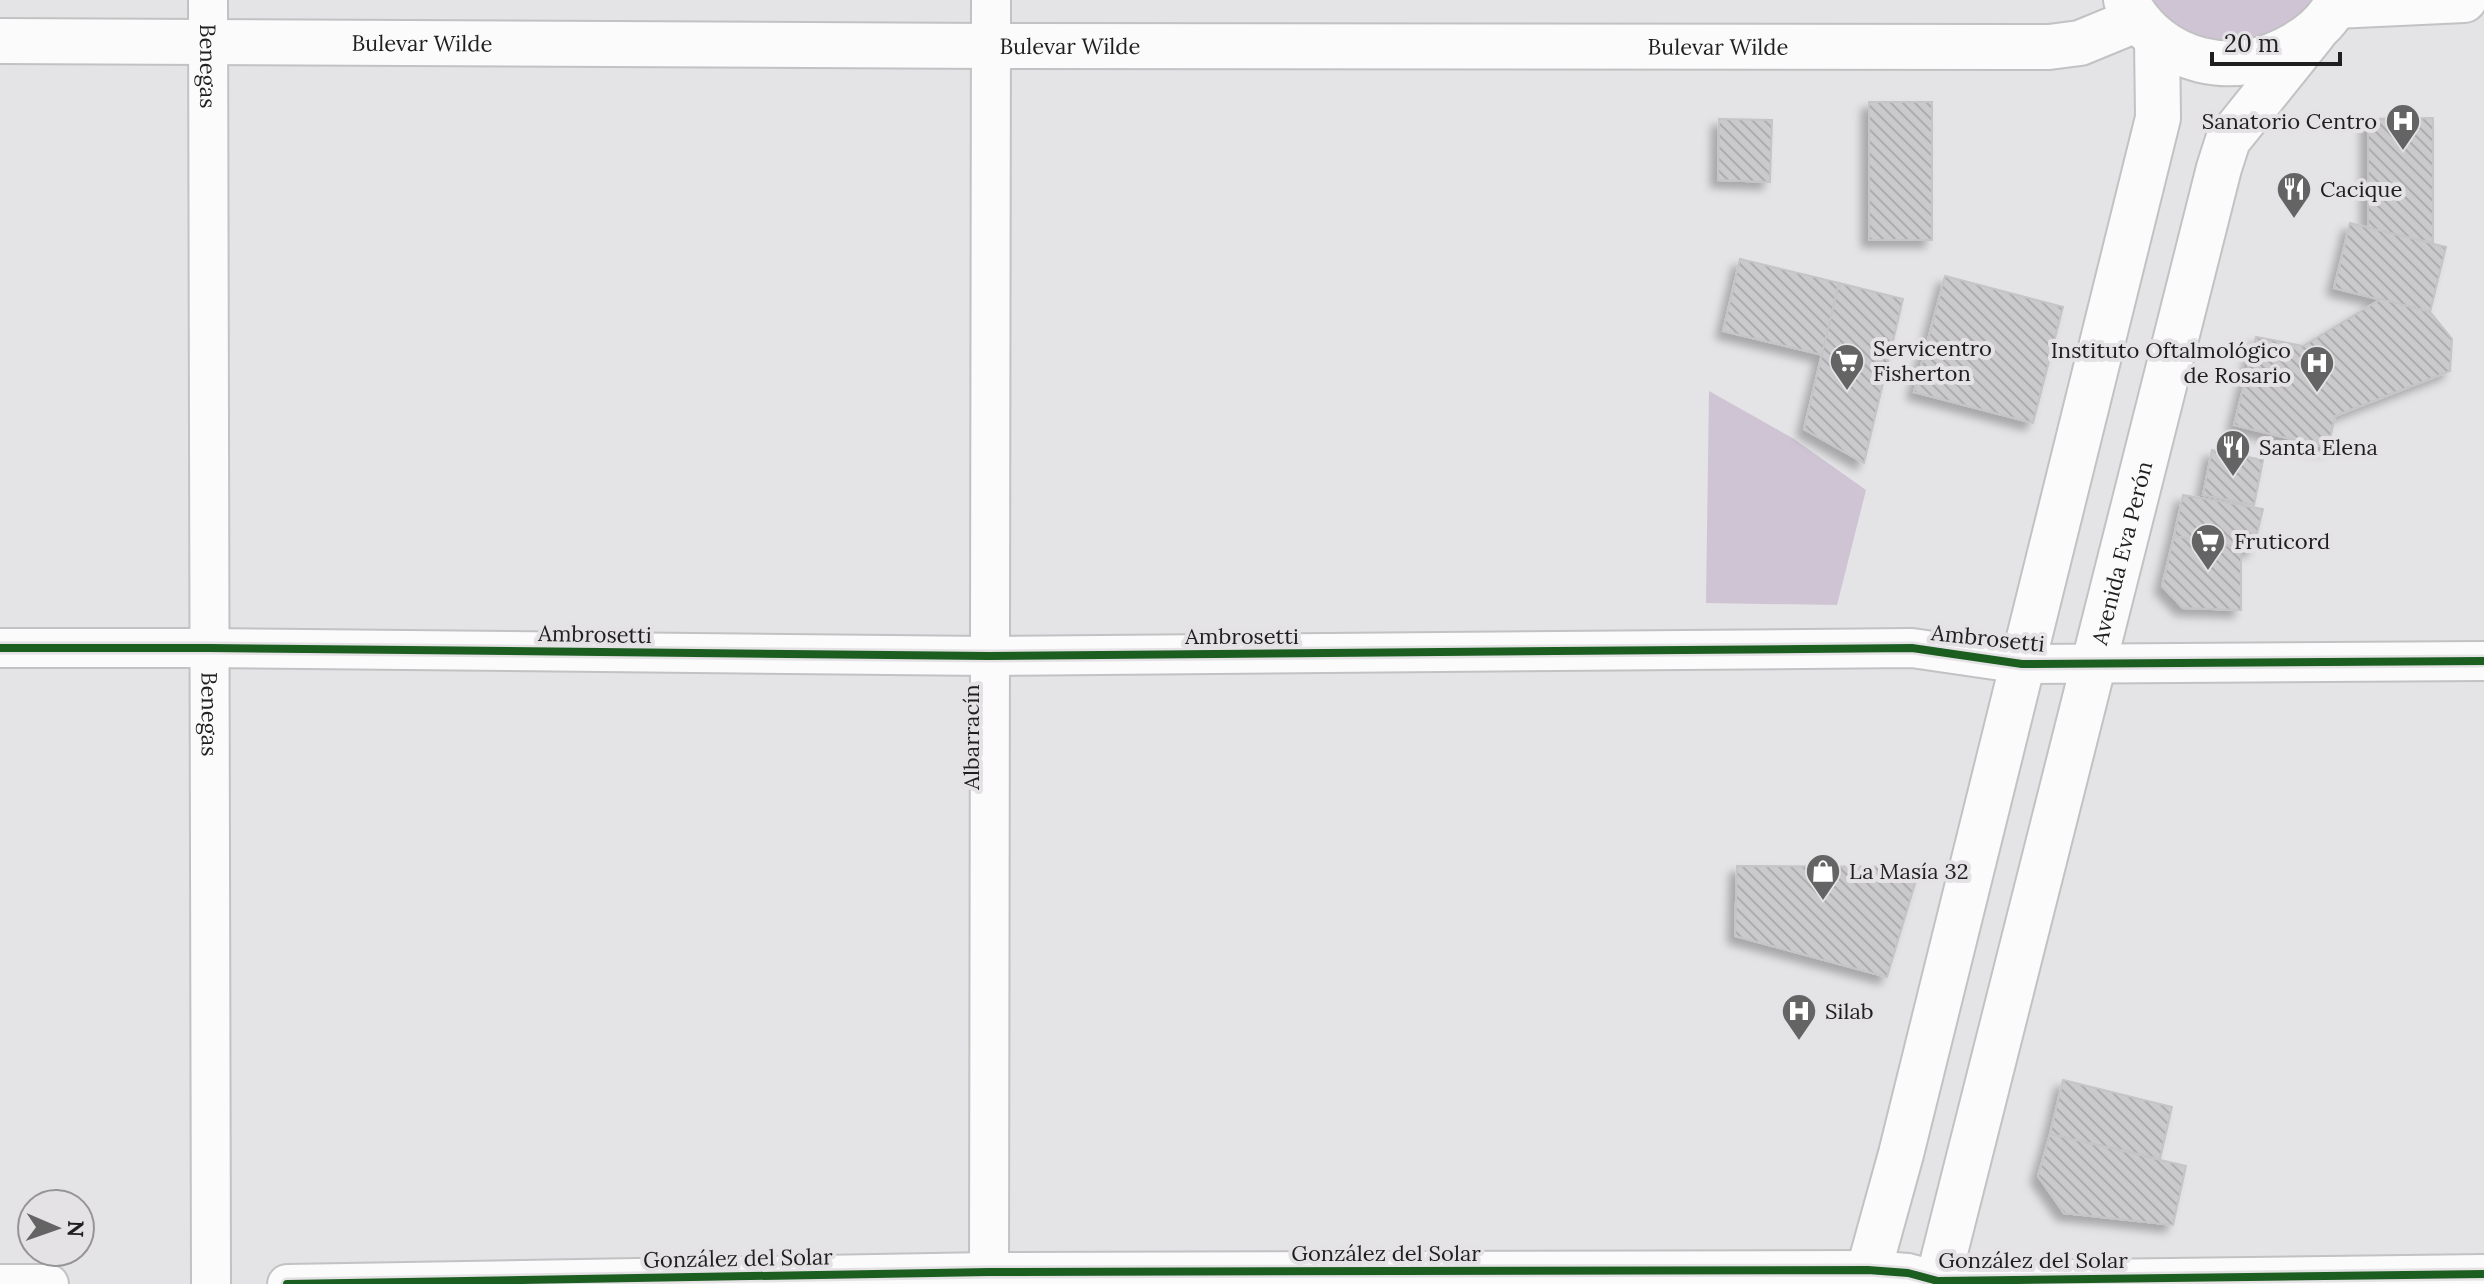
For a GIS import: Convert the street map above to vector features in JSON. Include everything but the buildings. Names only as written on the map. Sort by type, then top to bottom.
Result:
[{"type":"main road","points":[[2139,20],[2194,59],[2236,65],[2277,56],[2329,13],[2464,0]]},
{"type":"main road","name":"Avenida Eva Perón","points":[[1938,1282],[2219,168],[2228,140],[2329,13]]},
{"type":"main road","name":"Bulevar Wilde","points":[[0,41],[208,21],[990,46],[2049,47],[2080,43],[2139,20]]},
{"type":"main road","points":[[1866,1277],[1901,1154],[2158,118],[2139,20]]},
{"type":"street","name":"Albarracín","points":[[989,1278],[991,0]]},
{"type":"street","name":"Benegas","points":[[208,21],[211,1284]]},
{"type":"street","name":"Ambrosetti","points":[[0,648],[989,656],[1912,648],[2022,664],[2484,661]]},
{"type":"street","name":"González del Solar","points":[[287,1284],[989,1278],[1866,1277],[1908,1273],[1938,1282],[2466,1277]]},
{"type":"street","points":[[0,1284],[49,1284]]},
{"type":"shaded area","points":[[2126,0],[2338,0],[2236,65]]},
{"type":"shaded area","points":[[1709,391],[1794,439],[1866,490],[1837,605],[1706,603]]},
{"type":"cycle path","points":[[0,648],[989,656],[1912,648],[2022,664],[2484,661]]},
{"type":"cycle path","points":[[287,1284],[989,1272],[1868,1270],[1908,1273],[1938,1281],[2484,1274]]},
{"type":"place","name":"Sanatorio Centro","points":[[2403,152]]},
{"type":"place","name":"Cacique","points":[[2294,220]]},
{"type":"place","name":"Servicentro Fisherton","points":[[1847,392]]},
{"type":"place","name":"Instituto Oftalmológico de Rosario","points":[[2317,394]]},
{"type":"place","name":"Santa Elena","points":[[2233,478]]},
{"type":"place","name":"Fruticord","points":[[2208,572]]},
{"type":"place","name":"La Masía 32","points":[[1823,902]]},
{"type":"place","name":"Silab","points":[[1799,1042]]}]
